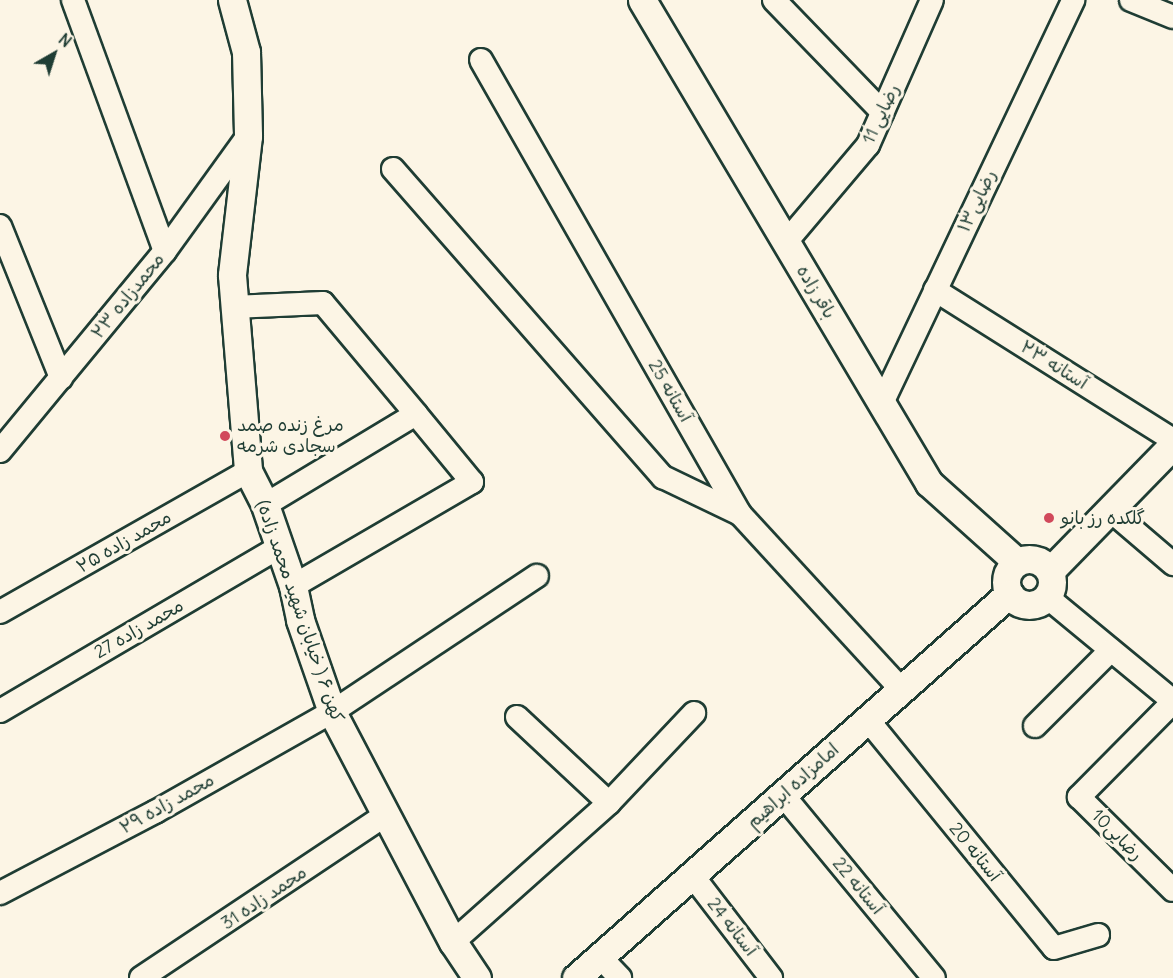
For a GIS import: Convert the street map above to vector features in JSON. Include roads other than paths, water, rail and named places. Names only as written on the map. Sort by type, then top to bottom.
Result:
[{"type":"street","points":[[74,0],[165,251]]},
{"type":"street","name":"کهن ۶ ( خیابان شهید محمد زاده)","points":[[232,0],[246,52],[248,136],[232,275],[248,471],[265,505],[293,586],[300,620],[332,712],[453,942],[477,978]]},
{"type":"street","name":"باقر زاده","points":[[642,0],[929,483],[1017,562]]},
{"type":"street","points":[[774,0],[882,112]]},
{"type":"street","name":"رضایی 11","points":[[786,242],[868,145],[932,0]]},
{"type":"street","name":"رضایی۱۳","points":[[882,403],[1073,0]]},
{"type":"street","points":[[1131,0],[1173,18]]},
{"type":"street","name":"آستانه 25","points":[[481,60],[740,514],[902,690]]},
{"type":"street","name":"محمدزاده ۲۳","points":[[0,451],[165,251],[248,136]]},
{"type":"street","points":[[393,169],[663,477],[740,514]]},
{"type":"street","points":[[0,226],[61,378]]},
{"type":"street","name":"آستانه ۲۳","points":[[935,290],[1173,440]]},
{"type":"street","points":[[233,307],[323,303],[472,482],[293,586]]},
{"type":"street","points":[[265,505],[416,414]]},
{"type":"street","points":[[1173,445],[1111,512],[1048,584],[1028,605],[1009,594],[1006,580],[1017,562],[1031,559],[1048,584],[1111,650],[1173,702]]},
{"type":"street","name":"محمد زاده ۲۵","points":[[0,612],[248,471]]},
{"type":"street","points":[[1111,512],[1173,564]]},
{"type":"street","name":"محمد زاده 27","points":[[0,711],[278,548]]},
{"type":"street","name":"محمد زاده ۲۹","points":[[0,892],[155,812],[332,712],[537,576]]},
{"type":"street","name":"امامزاده ابراهیم","points":[[576,978],[1009,594]]},
{"type":"street","points":[[1035,726],[1111,650]]},
{"type":"street","name":"رضایی10","points":[[1173,702],[1079,797],[1173,890]]},
{"type":"street","points":[[453,942],[609,803],[694,713]]},
{"type":"street","points":[[517,717],[609,803]]},
{"type":"street","name":"آستانه 20","points":[[868,720],[1054,948],[1098,935]]},
{"type":"street","name":"آستانه 22","points":[[783,795],[934,978]]},
{"type":"street","name":"محمد زاده 31","points":[[141,978],[385,815]]},
{"type":"street","name":"آستانه 24","points":[[692,875],[771,978]]},
{"type":"street","points":[[600,957],[620,978]]},
{"type":"place","name":"مرغ زنده صمد سجادی شرمه","points":[[225,436]]},
{"type":"place","name":"گلکده رز بانو","points":[[1049,518]]}]
